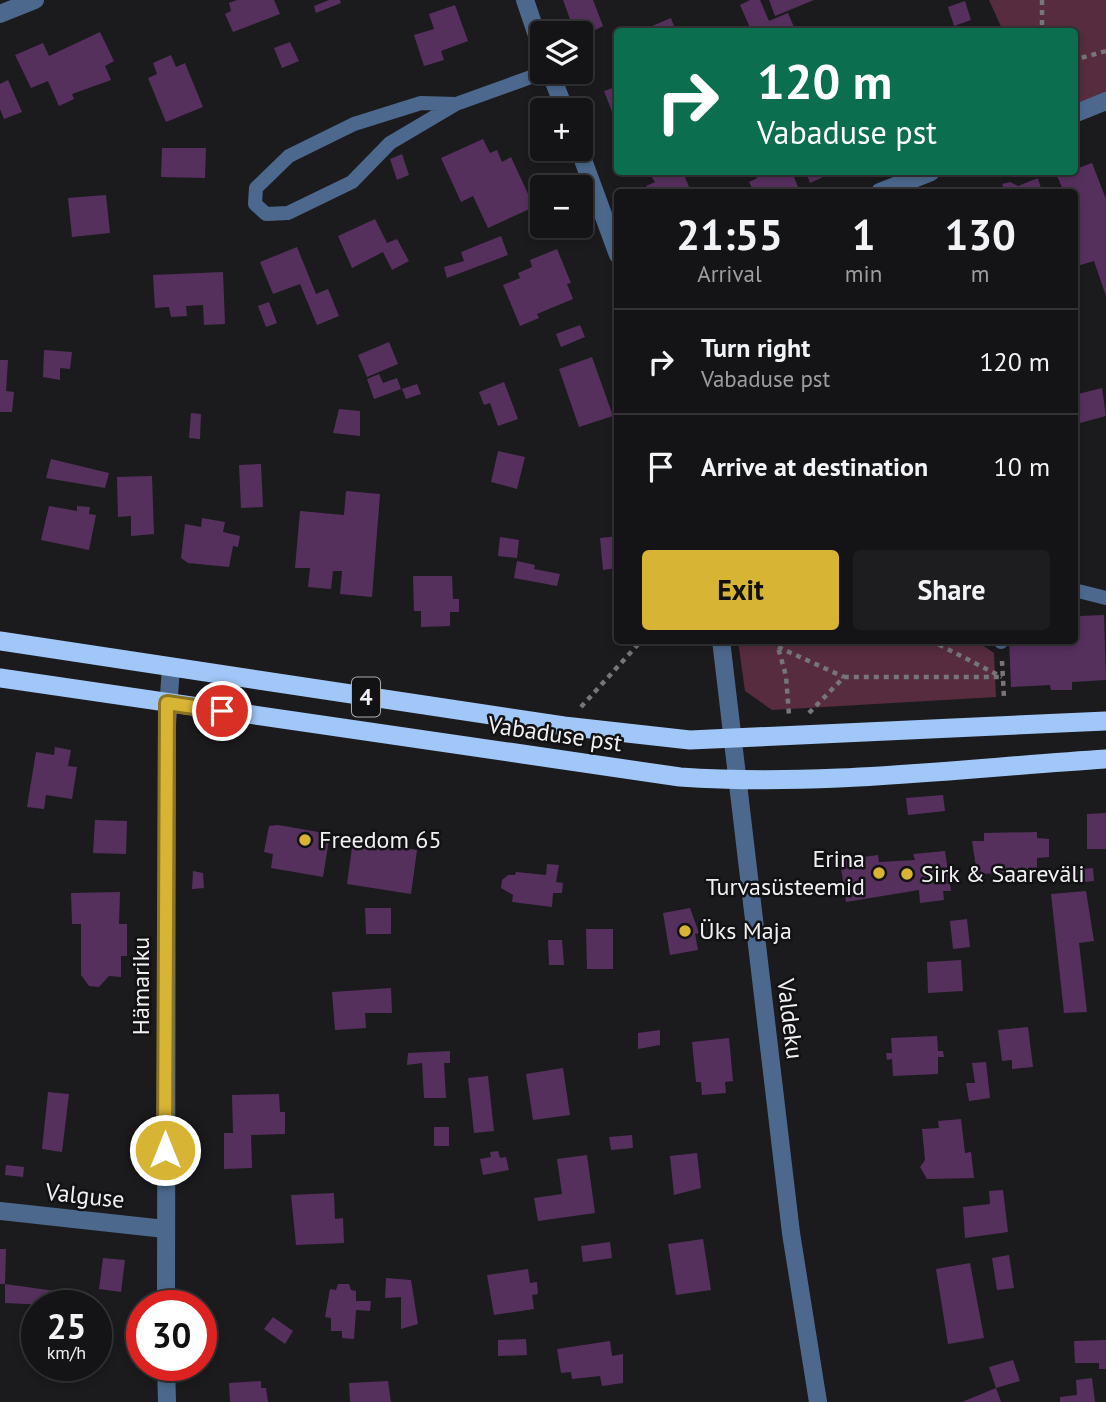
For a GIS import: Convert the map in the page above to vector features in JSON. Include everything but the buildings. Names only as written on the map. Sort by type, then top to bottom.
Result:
[{"type":"highway","name":"Vabaduse pst","points":[[0,641],[564,726],[690,740],[1106,721]]},
{"type":"highway","name":"Vabaduse pst","points":[[0,678],[680,777],[736,781],[1106,759]]},
{"type":"street","points":[[0,14],[35,0]]},
{"type":"street","points":[[525,0],[532,21]]},
{"type":"street","points":[[1078,112],[1106,101]]},
{"type":"street","points":[[583,161],[614,244]]},
{"type":"street","points":[[888,189],[923,175]]},
{"type":"street","name":"Valdeku","points":[[722,644],[791,1233],[818,1402]]},
{"type":"street","name":"Hämariku","points":[[166,1290],[167,703],[171,667]]},
{"type":"street","name":"Valguse","points":[[0,1211],[165,1230]]},
{"type":"street","points":[[166,1381],[167,1402]]},
{"type":"lane","points":[[456,104],[421,103],[354,124],[289,156],[256,188],[255,204],[265,214],[288,213],[352,182],[390,143],[456,104],[530,78]]},
{"type":"lane","points":[[1078,591],[1106,598]]},
{"type":"path","points":[[1042,0],[1042,28]]},
{"type":"path","points":[[1078,61],[1106,51]]},
{"type":"path","points":[[580,708],[638,644]]},
{"type":"path","points":[[777,644],[786,676],[789,717]]},
{"type":"path","points":[[938,644],[1003,677]]},
{"type":"path","points":[[1001,644],[1004,698]]},
{"type":"path","points":[[778,647],[844,677],[1003,677]]},
{"type":"path","points":[[807,716],[844,677]]},
{"type":"shaded area","points":[[989,0],[1106,0],[1106,101],[1078,113],[1078,28],[1002,28]]},
{"type":"shaded area","points":[[738,644],[980,644],[994,653],[996,697],[772,710],[745,691]]},
{"type":"place","name":"Freedom 65","points":[[305,840]]},
{"type":"place","name":"Erina Turvasüsteemid","points":[[879,873]]},
{"type":"place","name":"Sirk & Saareväli","points":[[907,874]]},
{"type":"place","name":"Üks Maja","points":[[685,931]]},
{"type":"route","points":[[165,1150],[167,703],[222,711]]}]
